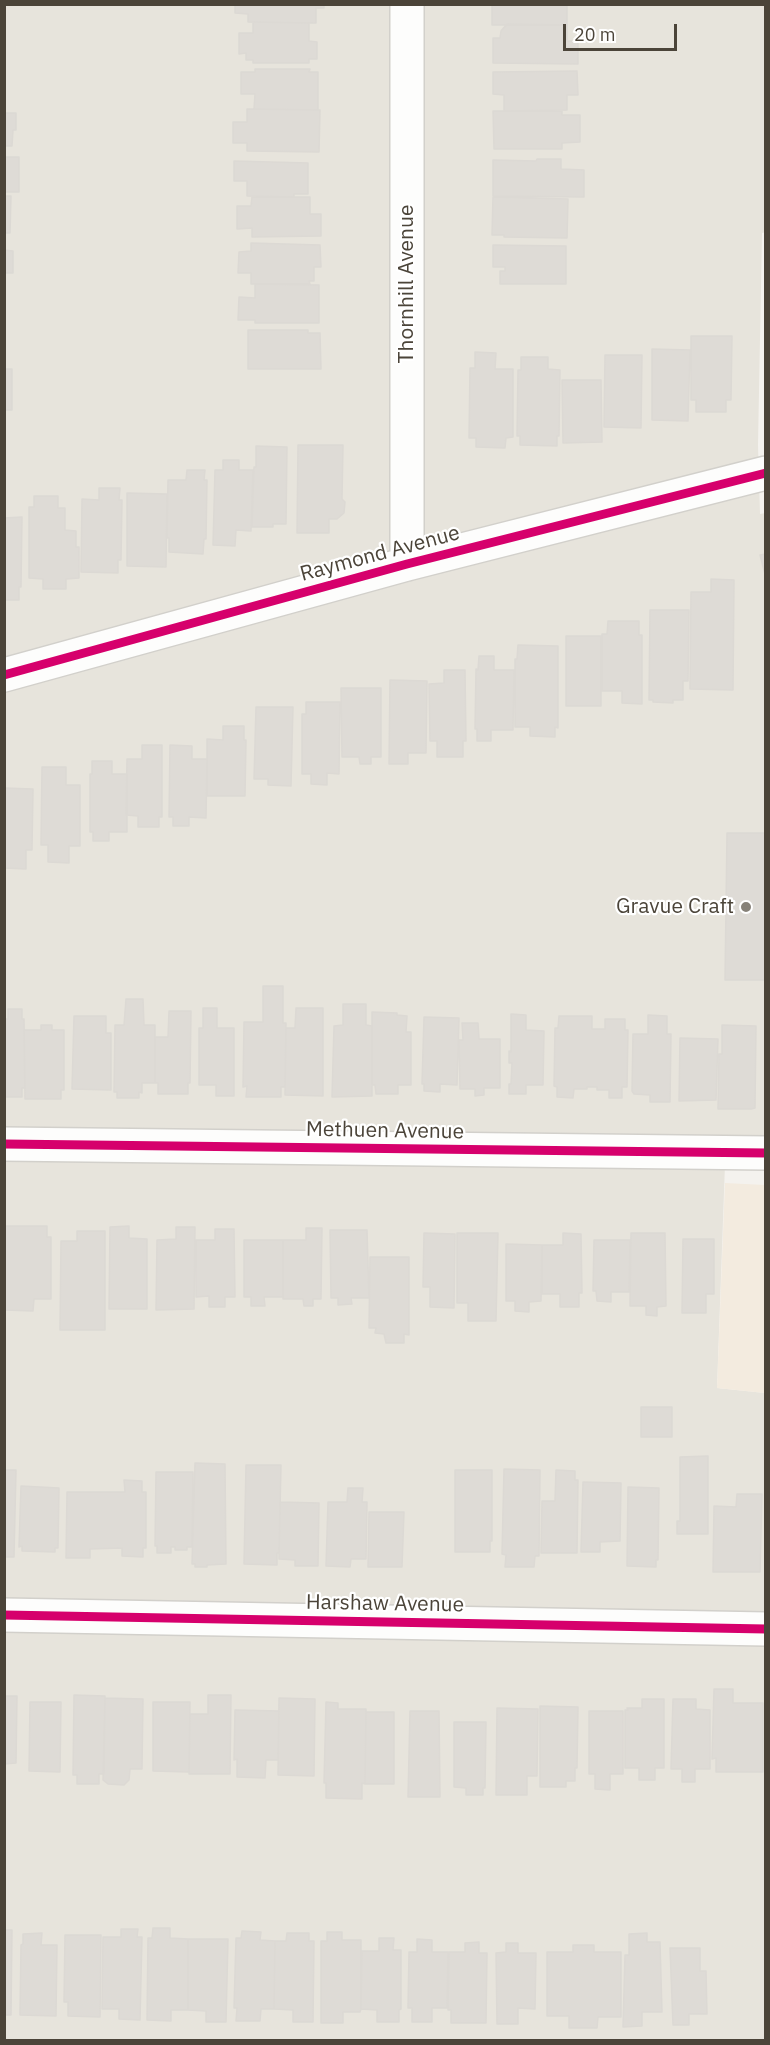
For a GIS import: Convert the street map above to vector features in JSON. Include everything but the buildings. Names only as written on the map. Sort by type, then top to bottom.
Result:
[{"type":"street","name":"Thornhill Avenue","points":[[406,4],[407,564]]},
{"type":"street","name":"Raymond Avenue","points":[[4,675],[407,564],[765,473]]},
{"type":"street","name":"Methuen Avenue","points":[[4,1144],[765,1153]]},
{"type":"street","name":"Harshaw Avenue","points":[[4,1615],[765,1629]]},
{"type":"shaded area","points":[[5,5],[765,5],[766,232],[762,233],[758,445],[760,514],[766,513],[766,1136],[726,1136],[717,1388],[765,1393],[765,2040],[5,2040]]},
{"type":"shaded area","points":[[725,1183],[765,1185],[765,1393],[717,1388]]},
{"type":"cycle path","points":[[4,675],[407,564],[766,473]]},
{"type":"cycle path","points":[[4,1144],[766,1153]]},
{"type":"cycle path","points":[[4,1615],[766,1629]]},
{"type":"place","name":"Gravue Craft","points":[[746,907]]}]
